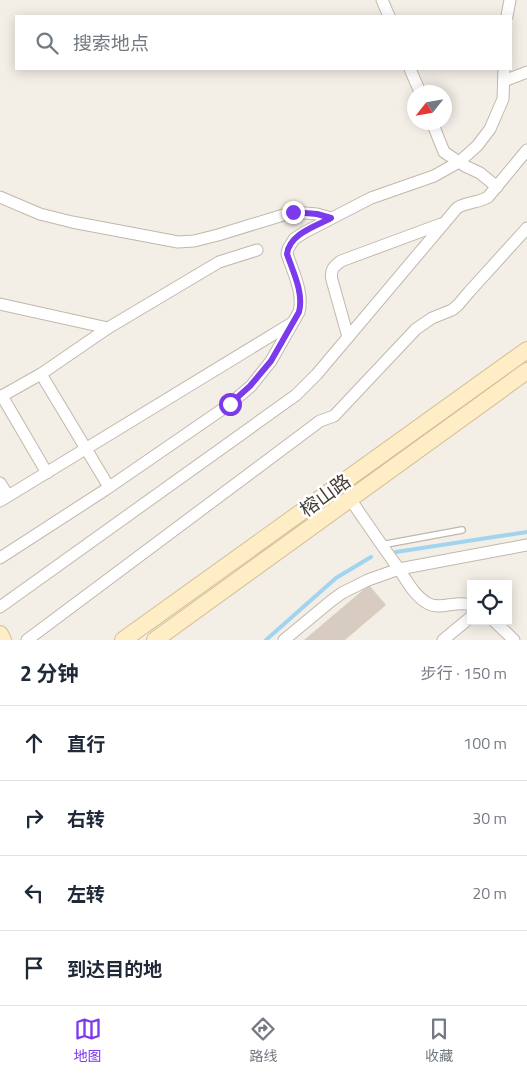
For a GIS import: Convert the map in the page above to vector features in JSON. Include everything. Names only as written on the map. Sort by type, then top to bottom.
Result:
[{"type":"main road","name":"榕山路","points":[[123,640],[527,350]]},
{"type":"main road","name":"榕山路","points":[[155,640],[527,371]]},
{"type":"main road","points":[[0,634],[4,640]]},
{"type":"street","points":[[382,0],[389,15]]},
{"type":"street","points":[[507,15],[510,0]]},
{"type":"street","points":[[410,70],[417,85]]},
{"type":"street","points":[[0,558],[109,488],[230,404],[250,386],[271,361],[299,312],[301,304],[299,293],[287,254],[294,239],[371,198],[434,176],[459,162],[477,146],[490,130],[503,99],[504,70]]},
{"type":"street","points":[[504,81],[527,72]]},
{"type":"street","points":[[435,130],[444,152],[480,173],[497,187]]},
{"type":"street","points":[[0,606],[296,395],[317,374],[456,208],[463,204],[484,199],[493,192],[527,150]]},
{"type":"street","points":[[0,197],[40,214],[178,242],[194,241],[218,235],[293,212],[317,214],[331,218]]},
{"type":"street","points":[[348,337],[332,280],[331,273],[336,265],[342,261],[443,224]]},
{"type":"street","points":[[27,640],[320,421],[334,416],[416,329],[432,318],[452,310],[458,305],[527,228]]},
{"type":"street","points":[[47,473],[1,397],[41,374],[108,328],[219,262],[257,250]]},
{"type":"street","points":[[0,304],[108,328]]},
{"type":"street","points":[[0,483],[4,499],[293,322]]},
{"type":"street","points":[[41,374],[109,488]]},
{"type":"street","points":[[350,499],[381,545],[420,597],[429,604],[439,606],[460,603],[467,604]]},
{"type":"street","points":[[284,640],[342,593],[368,580],[399,569],[527,544]]},
{"type":"street","points":[[443,640],[467,620]]},
{"type":"street","points":[[498,625],[514,640]]},
{"type":"lane","points":[[381,545],[462,530]]},
{"type":"building","points":[[369,585],[386,605],[345,640],[304,640]]},
{"type":"waterway","points":[[396,552],[527,532]]},
{"type":"waterway","points":[[266,640],[336,578],[371,557]]},
{"type":"route","points":[[230,404],[250,386],[271,361],[299,312],[301,304],[299,293],[287,254],[290,245],[294,239],[331,218],[317,214],[293,212]]}]
